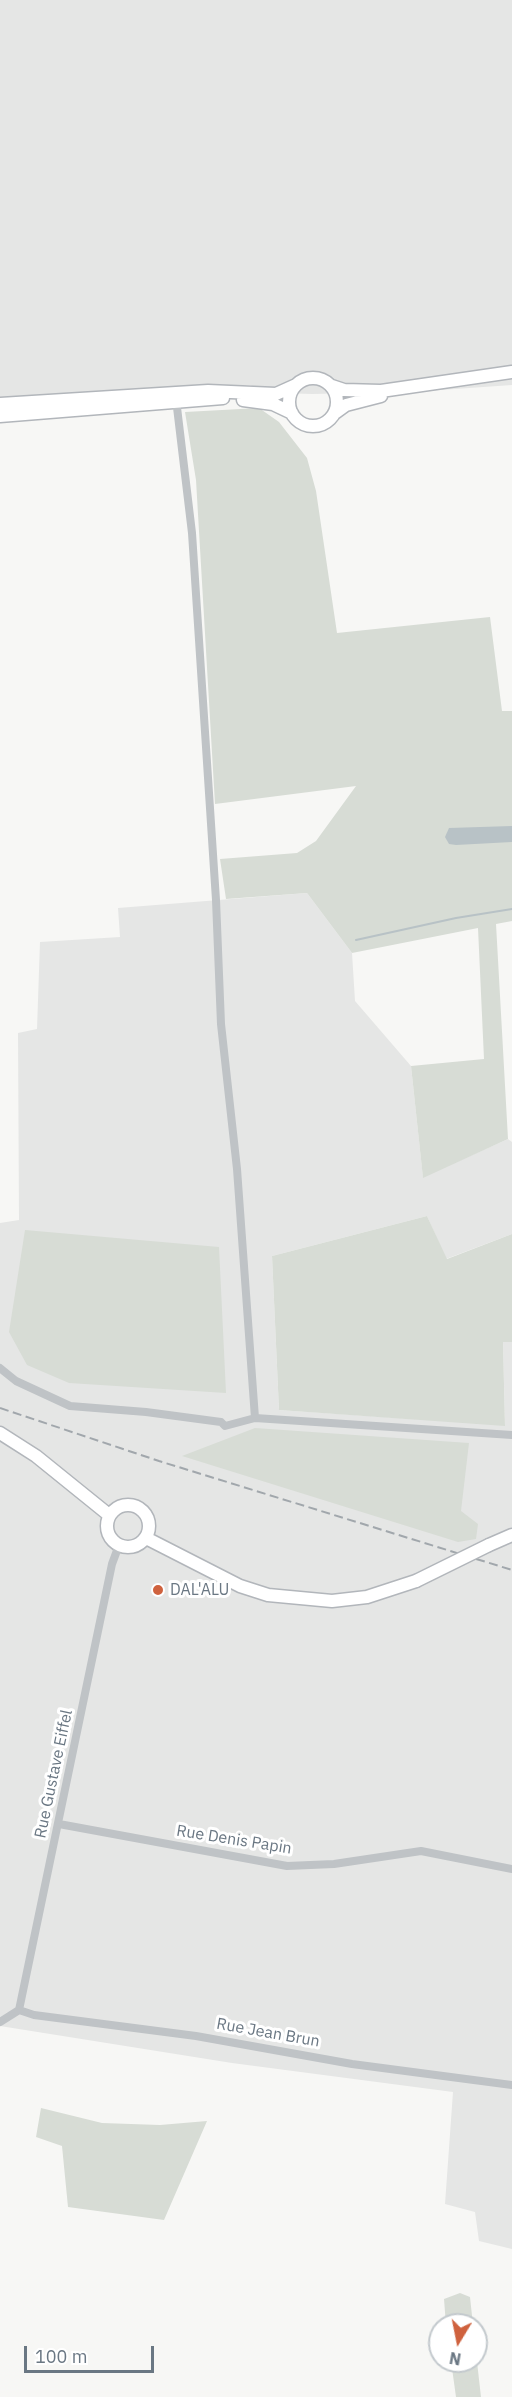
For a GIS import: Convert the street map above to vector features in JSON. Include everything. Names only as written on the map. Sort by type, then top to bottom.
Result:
[{"type":"main road","points":[[0,404],[276,394],[315,377],[344,390],[381,391],[512,372]]},
{"type":"main road","points":[[0,416],[176,398],[223,398],[273,404],[292,413],[303,424],[312,426],[321,425],[346,405],[402,392],[512,378]]},
{"type":"main road","points":[[292,413],[289,400],[296,385]]},
{"type":"main road","points":[[332,386],[337,394],[335,413]]},
{"type":"main road","points":[[0,1433],[36,1456],[110,1515]]},
{"type":"main road","points":[[119,1506],[138,1507],[147,1517],[149,1524],[146,1538],[137,1546],[118,1545],[106,1528],[110,1515],[119,1506]]},
{"type":"main road","points":[[146,1538],[240,1586],[268,1596],[332,1601],[367,1597],[416,1581],[512,1534]]},
{"type":"street","points":[[176,398],[192,533],[216,900],[221,1024],[237,1168],[255,1418]]},
{"type":"street","points":[[0,1368],[16,1381],[70,1406],[156,1413],[221,1422],[225,1426],[255,1418],[512,1435]]},
{"type":"street","name":"Rue Gustave Eiffel","points":[[19,2010],[112,1564],[118,1545]]},
{"type":"street","name":"Rue Denis Papin","points":[[58,1824],[287,1866],[334,1864],[421,1851],[512,1869]]},
{"type":"street","points":[[0,2022],[19,2010]]},
{"type":"street","name":"Rue Jean Brun","points":[[19,2010],[196,2036],[352,2064],[512,2085]]},
{"type":"shaded area","points":[[0,0],[512,0],[512,385],[412,392],[312,394],[279,393],[249,385],[175,393],[0,404]]},
{"type":"shaded area","points":[[259,408],[279,422],[307,458],[316,491],[337,633],[490,617],[502,711],[512,711],[512,921],[496,924],[508,1139],[423,1178],[411,1066],[484,1059],[478,928],[352,953],[307,893],[226,899],[220,859],[297,853],[316,841],[356,786],[215,804],[196,480],[185,412]]},
{"type":"shaded area","points":[[512,826],[512,842],[456,845],[449,844],[445,837],[449,828]]},
{"type":"shaded area","points":[[307,893],[352,953],[355,1001],[411,1066],[423,1177],[508,1139],[512,1142],[512,1234],[446,1259],[427,1216],[272,1256],[279,1410],[505,1425],[503,1342],[512,1342],[512,2249],[479,2241],[475,2212],[445,2204],[453,2092],[232,2063],[0,2026],[0,1223],[19,1220],[18,1033],[37,1029],[40,942],[120,937],[118,908]]},
{"type":"shaded area","points":[[427,1216],[447,1259],[512,1234],[512,1342],[503,1342],[505,1426],[279,1410],[272,1256]]},
{"type":"shaded area","points":[[25,1230],[219,1247],[226,1393],[69,1383],[27,1365],[9,1332]]},
{"type":"shaded area","points":[[255,1428],[469,1443],[461,1511],[478,1524],[476,1539],[458,1542],[182,1456]]},
{"type":"shaded area","points":[[41,2108],[102,2123],[160,2125],[207,2121],[164,2220],[68,2207],[62,2146],[36,2137]]},
{"type":"shaded area","points":[[460,2293],[470,2297],[472,2313],[445,2313],[444,2299]]},
{"type":"shaded area","points":[[453,2373],[478,2373],[481,2397],[456,2397]]},
{"type":"waterway","points":[[356,940],[456,918],[512,909]]},
{"type":"railway","points":[[0,1408],[159,1461],[512,1570]]},
{"type":"place","name":"DAL'ALU","points":[[158,1590]]}]
